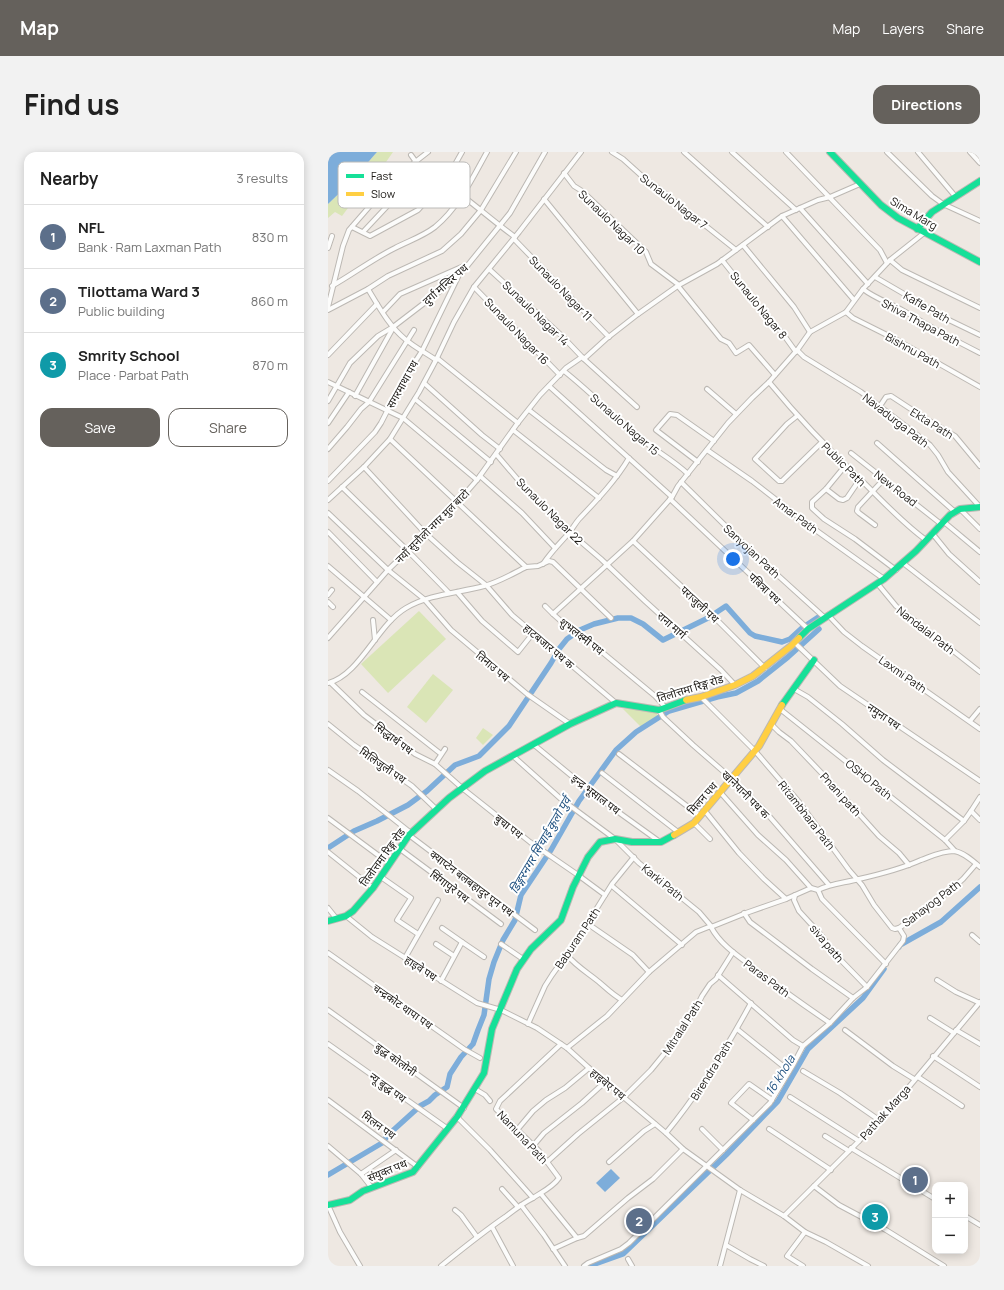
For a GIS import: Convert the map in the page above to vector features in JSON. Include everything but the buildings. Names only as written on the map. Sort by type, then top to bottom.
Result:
[{"type":"street","points":[[415,161],[428,152]]},
{"type":"street","points":[[456,162],[462,152]]},
{"type":"street","points":[[470,184],[487,152]]},
{"type":"street","points":[[328,310],[368,289],[388,276],[442,251],[462,234],[481,210],[516,152]]},
{"type":"street","name":"दुर्गा मन्दिर पथ","points":[[328,401],[350,363],[378,336],[393,327],[459,275],[498,225],[510,213],[545,152]]},
{"type":"street","points":[[328,500],[364,467],[390,439],[424,383],[454,322],[474,287],[581,152]]},
{"type":"street","name":"Sunaulo Nagar 7","points":[[612,152],[623,159],[643,177],[736,250]]},
{"type":"street","points":[[684,152],[768,226]]},
{"type":"street","points":[[732,152],[798,209],[868,284]]},
{"type":"street","points":[[786,152],[880,250],[888,262],[980,308]]},
{"type":"street","name":"Sima Marg","points":[[830,152],[881,205],[898,218],[980,262]]},
{"type":"street","points":[[887,152],[932,196],[943,204],[980,221]]},
{"type":"street","points":[[918,152],[955,196]]},
{"type":"street","points":[[970,152],[980,162]]},
{"type":"street","name":"Sunaulo Nagar 11","points":[[411,155],[415,161]]},
{"type":"street","name":"Sunaulo Nagar 10","points":[[564,173],[574,186],[646,252],[651,264],[679,285],[722,339],[728,343],[736,353],[749,345],[775,375]]},
{"type":"street","points":[[917,229],[932,212],[980,181]]},
{"type":"street","name":"नयाँ सुनौलो नगर मुल बाटो","points":[[328,638],[388,570],[457,503],[491,462],[518,423],[549,386],[564,371],[583,358],[638,314],[679,285],[722,260],[782,216],[818,200],[830,198],[860,184]]},
{"type":"street","points":[[544,199],[638,314]]},
{"type":"street","name":"Sunaulo Nagar 11","points":[[470,202],[514,238],[609,337]]},
{"type":"street","points":[[328,307],[332,286],[349,230],[368,208]]},
{"type":"street","points":[[363,232],[386,208]]},
{"type":"street","points":[[352,227],[370,236],[420,208]]},
{"type":"street","points":[[332,286],[395,248],[413,241],[435,227],[454,208]]},
{"type":"street","points":[[782,216],[854,300]]},
{"type":"street","points":[[743,245],[794,307],[810,332],[846,312],[863,289],[888,262],[924,233]]},
{"type":"street","points":[[328,248],[332,236]]},
{"type":"street","name":"Sunaulo Nagar 8","points":[[722,260],[796,351]]},
{"type":"street","points":[[383,312],[400,294],[468,264]]},
{"type":"street","name":"Sunaulo Nagar 14","points":[[489,269],[637,407]]},
{"type":"street","name":"सगरमाथा पथ","points":[[328,481],[375,432],[402,382],[422,351],[459,275]]},
{"type":"street","name":"Kafle Path","points":[[875,277],[949,320],[980,335]]},
{"type":"street","name":"Sunaulo Nagar 16","points":[[474,287],[560,375]]},
{"type":"street","points":[[368,289],[393,327],[406,341],[437,359],[518,423]]},
{"type":"street","name":"Shiva Thapa Path","points":[[863,289],[872,296],[902,310],[953,340],[980,352]]},
{"type":"street","points":[[328,355],[377,304]]},
{"type":"street","name":"Bishnu Path","points":[[846,312],[853,318],[897,340],[980,387]]},
{"type":"street","points":[[355,396],[393,327]]},
{"type":"street","points":[[328,449],[348,427],[360,409],[369,402],[414,330]]},
{"type":"street","name":"शुभलक्ष्मी पथ","points":[[662,708],[655,696],[553,614],[633,541],[671,498],[681,482],[736,414],[769,382],[796,351],[810,332]]},
{"type":"street","name":"Navadurga Path","points":[[796,351],[861,392],[933,449],[948,472],[980,507]]},
{"type":"street","name":"Sunaulo Nagar 15","points":[[564,371],[631,431],[665,457],[680,466],[688,474]]},
{"type":"street","points":[[328,382],[403,418],[477,480]]},
{"type":"street","name":"Public Path","points":[[769,382],[797,416],[845,466],[913,530],[926,540]]},
{"type":"street","points":[[424,383],[482,435],[500,449]]},
{"type":"street","name":"पबित्रा पथ","points":[[549,386],[666,491],[671,498],[808,628]]},
{"type":"street","points":[[707,389],[736,414]]},
{"type":"street","points":[[328,423],[349,392]]},
{"type":"street","name":"Ekta Path","points":[[880,406],[886,397],[891,396],[955,436],[980,466]]},
{"type":"street","points":[[415,399],[491,462]]},
{"type":"street","points":[[529,410],[600,465],[617,476]]},
{"type":"street","points":[[698,462],[656,430],[670,414],[677,415],[714,441]]},
{"type":"street","points":[[797,416],[787,424],[755,459],[779,481],[782,481],[822,442]]},
{"type":"street","points":[[513,430],[599,498]]},
{"type":"street","points":[[390,439],[526,567]]},
{"type":"street","points":[[877,443],[980,529]]},
{"type":"street","name":"Amar Path","points":[[707,450],[752,481],[810,526],[884,579]]},
{"type":"street","name":"New Road","points":[[851,452],[980,552]]},
{"type":"street","name":"Sunaulo Nagar 22","points":[[496,454],[520,482],[570,532],[608,565]]},
{"type":"street","points":[[543,564],[550,552],[570,532],[578,519],[599,498],[623,469],[629,458]]},
{"type":"street","points":[[845,466],[826,489],[812,502],[812,508],[824,519],[896,570]]},
{"type":"street","name":"हाटबजार पथ क","points":[[364,467],[425,533],[457,562],[486,585],[512,615],[534,632],[616,703]]},
{"type":"street","points":[[480,476],[522,513],[555,548]]},
{"type":"street","points":[[826,489],[839,499],[843,500],[847,498],[860,479]]},
{"type":"street","points":[[875,525],[857,511],[858,507],[884,479]]},
{"type":"street","name":"Sanyojan Path","points":[[681,482],[752,552],[827,616]]},
{"type":"street","points":[[342,487],[449,593]]},
{"type":"street","points":[[958,510],[980,507]]},
{"type":"street","name":"तिलोत्तमा रिङ्ग रोड","points":[[346,916],[353,911],[373,888],[410,834],[436,809],[485,771],[570,724],[616,703],[662,708],[690,698],[701,697],[735,685],[753,676],[795,643],[808,628],[896,570],[942,523],[958,510]]},
{"type":"street","name":"तिनाउ पथ","points":[[328,513],[388,570],[424,599],[452,630],[528,695],[570,724]]},
{"type":"street","points":[[328,532],[377,582]]},
{"type":"street","points":[[932,533],[949,554],[980,582]]},
{"type":"street","name":"पराजुली पथ","points":[[633,541],[709,612],[765,668]]},
{"type":"street","points":[[329,683],[349,671],[391,620],[405,609],[424,599],[486,585],[505,578],[526,567],[538,566],[549,561],[553,562],[611,618]]},
{"type":"street","points":[[903,563],[980,623]]},
{"type":"street","name":"राना मार्ग","points":[[608,565],[645,601],[683,634],[735,685]]},
{"type":"street","points":[[328,566],[365,596],[391,620]]},
{"type":"street","name":"Nandalal Path","points":[[877,583],[896,606],[980,672]]},
{"type":"street","points":[[328,595],[332,590]]},
{"type":"street","points":[[457,592],[482,621],[518,652],[534,632]]},
{"type":"street","points":[[328,602],[333,607]]},
{"type":"street","points":[[545,606],[553,614]]},
{"type":"street","name":"Laxmi Path","points":[[827,616],[856,641],[980,729]]},
{"type":"street","points":[[373,620],[375,640]]},
{"type":"street","name":"नमुना पथ","points":[[795,643],[840,686],[980,781]]},
{"type":"street","name":"मिलन पथ","points":[[661,842],[694,823],[732,779],[755,751],[766,735],[780,709],[814,660]]},
{"type":"street","name":"सिद्धार्थ पथ","points":[[329,683],[364,715],[415,754],[436,765],[462,788]]},
{"type":"street","points":[[794,689],[814,702],[884,760],[964,821]]},
{"type":"street","name":"सिद्धार्थ पथ","points":[[362,692],[441,754]]},
{"type":"street","name":"Ritambhara Path","points":[[701,697],[755,751],[799,802],[871,898],[874,906],[892,928],[899,928]]},
{"type":"street","name":"खानेपानी पथ क","points":[[662,708],[663,717],[763,809],[829,885]]},
{"type":"street","name":"OSHO Path","points":[[780,709],[945,840],[955,851],[963,854],[980,867]]},
{"type":"street","points":[[970,722],[980,709]]},
{"type":"street","name":"मिलिजुली पथ","points":[[328,724],[354,745],[412,786],[436,809]]},
{"type":"street","name":"Pnani path","points":[[771,724],[791,741],[833,784],[879,836],[899,853],[909,866]]},
{"type":"street","name":"इन्द्र भूसाल पथ","points":[[533,744],[588,789],[661,842]]},
{"type":"street","points":[[436,765],[445,749]]},
{"type":"street","points":[[619,754],[702,813],[764,879],[786,899]]},
{"type":"street","name":"Karki Path","points":[[513,756],[566,802],[614,839],[699,912],[711,926]]},
{"type":"street","name":"क्याप्टेन बलबहादुर पून पथ","points":[[328,770],[358,791],[410,834],[536,930]]},
{"type":"street","points":[[602,773],[678,832]]},
{"type":"street","name":"बुचा पथ","points":[[462,788],[530,842],[605,895]]},
{"type":"street","points":[[720,792],[758,835],[786,860],[811,888],[818,890],[829,885],[893,871],[909,866],[941,852],[955,851]]},
{"type":"street","points":[[945,840],[964,821],[980,797]]},
{"type":"street","points":[[971,811],[980,820]]},
{"type":"street","points":[[328,818],[390,864]]},
{"type":"street","points":[[694,823],[710,839]]},
{"type":"street","points":[[464,1108],[484,1073],[492,1029],[517,969],[523,960],[561,920],[572,887],[588,856],[600,842],[614,839],[632,842],[661,842]]},
{"type":"street","name":"सिंगापुरे पथ","points":[[400,849],[501,924]]},
{"type":"street","points":[[328,852],[373,888]]},
{"type":"street","name":"Baburam Path","points":[[528,1024],[545,986],[588,924],[605,895],[634,857]]},
{"type":"street","name":"Sahayog Path","points":[[886,964],[903,941],[904,936],[899,928],[931,906],[954,887],[976,864]]},
{"type":"street","points":[[381,877],[411,898],[397,920],[418,934]]},
{"type":"street","points":[[612,886],[682,945]]},
{"type":"street","points":[[567,1048],[607,1016],[649,972],[696,932],[744,913],[786,899],[811,888]]},
{"type":"street","points":[[584,1266],[621,1249],[629,1243],[753,1120],[772,1100],[803,1046],[830,1023],[853,998],[867,987],[886,964],[822,899],[818,890]]},
{"type":"street","name":"siva path","points":[[795,895],[794,900],[800,910],[822,936],[833,952],[867,987]]},
{"type":"street","points":[[405,958],[438,900]]},
{"type":"street","points":[[328,908],[336,918]]},
{"type":"street","points":[[744,913],[750,922],[812,970],[853,998]]},
{"type":"street","points":[[328,921],[346,916]]},
{"type":"street","name":"हाइवे पथ","points":[[346,916],[372,937],[476,1004],[501,1010]]},
{"type":"street","points":[[588,924],[633,955],[649,972]]},
{"type":"street","name":"Paras Path","points":[[711,926],[716,936],[733,952],[830,1023]]},
{"type":"street","points":[[442,928],[484,957]]},
{"type":"street","points":[[972,935],[980,942]]},
{"type":"street","points":[[441,981],[462,942]]},
{"type":"street","points":[[436,944],[454,956]]},
{"type":"street","points":[[501,944],[523,960]]},
{"type":"street","name":"Mitralal Path","points":[[547,1162],[578,1134],[624,1097],[660,1060],[733,952]]},
{"type":"street","name":"चन्द्रकोट थापा पथ","points":[[328,953],[467,1051],[480,1058]]},
{"type":"street","points":[[567,955],[573,962],[600,983],[611,994],[622,1000]]},
{"type":"street","points":[[718,975],[793,1040],[803,1046]]},
{"type":"street","points":[[937,980],[956,992],[980,1003]]},
{"type":"street","name":"Birendra Path","points":[[666,1133],[692,1100],[737,1029],[751,1003]]},
{"type":"street","name":"Pathak Marga","points":[[784,1216],[831,1170],[903,1094],[933,1056],[980,1003]]},
{"type":"street","name":"बुद्ध कोलोनी","points":[[328,1010],[464,1108]]},
{"type":"street","name":"हाइवेए पथ","points":[[501,1010],[537,1028],[567,1048],[588,1068],[624,1097],[683,1149],[740,1190],[784,1216],[805,1232],[868,1266]]},
{"type":"street","points":[[930,1018],[980,1044]]},
{"type":"street","points":[[737,1029],[789,1071]]},
{"type":"street","points":[[845,1030],[893,1066],[962,1106]]},
{"type":"street","name":"न्यू बुद्ध पथ","points":[[328,1044],[448,1130]]},
{"type":"street","name":"Namuna Path","points":[[441,1266],[477,1237],[520,1206],[541,1194],[559,1178],[533,1146],[496,1109],[500,1101],[561,1044]]},
{"type":"street","points":[[933,1056],[980,1087]]},
{"type":"street","points":[[517,1130],[533,1111],[588,1068]]},
{"type":"street","points":[[803,1071],[840,1093],[879,1120]]},
{"type":"street","points":[[533,1146],[544,1133],[582,1103],[605,1082]]},
{"type":"street","points":[[753,1120],[731,1103],[749,1084],[772,1100]]},
{"type":"street","points":[[475,1089],[485,1095],[490,1101]]},
{"type":"street","points":[[790,1097],[859,1141]]},
{"type":"street","name":"मिलन पथ","points":[[328,1100],[418,1167]]},
{"type":"street","name":"संयुक्त पथ","points":[[328,1205],[350,1200],[363,1191],[413,1172],[458,1118],[464,1108]]},
{"type":"street","points":[[458,1118],[490,1150],[533,1198]]},
{"type":"street","points":[[609,1162],[644,1131],[655,1124]]},
{"type":"street","points":[[702,1129],[723,1150]]},
{"type":"street","points":[[769,1130],[831,1170]]},
{"type":"street","points":[[825,1136],[932,1196]]},
{"type":"street","points":[[328,1146],[361,1174],[372,1188]]},
{"type":"street","points":[[361,1174],[394,1149]]},
{"type":"street","points":[[553,1249],[584,1236],[628,1198],[653,1179],[683,1149]]},
{"type":"street","points":[[814,1186],[839,1205],[886,1230],[944,1266]]},
{"type":"street","points":[[502,1189],[520,1206],[565,1266]]},
{"type":"street","points":[[720,1266],[740,1190]]},
{"type":"street","points":[[541,1194],[577,1238]]},
{"type":"street","points":[[328,1205],[340,1232],[360,1266]]},
{"type":"street","points":[[455,1210],[461,1215],[477,1237]]},
{"type":"street","points":[[968,1218],[980,1224]]},
{"type":"street","points":[[492,1227],[513,1266]]},
{"type":"street","points":[[803,1266],[787,1256],[805,1232]]},
{"type":"street","points":[[726,1245],[764,1266]]},
{"type":"street","points":[[628,1259],[632,1266]]},
{"type":"green space","points":[[377,152],[393,152],[386,162],[368,162]]},
{"type":"green space","points":[[338,194],[338,208],[348,208],[342,216],[335,212],[328,218],[328,204]]},
{"type":"green space","points":[[419,611],[446,639],[388,693],[361,664]]},
{"type":"green space","points":[[433,674],[453,690],[426,723],[407,707]]},
{"type":"green space","points":[[623,709],[656,711],[658,717],[642,728]]},
{"type":"green space","points":[[483,728],[493,735],[483,745],[476,738]]},
{"type":"water","points":[[328,152],[377,152],[368,162],[338,162],[338,194],[328,204]]},
{"type":"water","points":[[611,1169],[620,1178],[605,1192],[596,1183]]},
{"type":"waterway","points":[[328,848],[354,831],[408,805],[427,791],[455,765],[479,756],[509,726],[559,649],[567,639],[580,630],[594,624],[618,618],[631,618],[643,624],[663,640],[708,618],[726,606],[750,633],[755,636],[782,642],[790,639],[802,628],[820,616]]},
{"type":"waterway","name":"डिङ्गरनगर सिंचाई कुलो पुर्व","points":[[328,1175],[382,1143],[388,1135],[420,1106],[447,1087],[450,1074],[461,1057],[473,1044],[484,1015],[489,979],[494,962],[503,940],[515,920],[521,895],[551,850],[579,801],[616,750],[636,732],[669,711],[736,693],[758,681],[819,629]]},
{"type":"waterway","name":"16 khola","points":[[899,947],[900,945],[941,922],[980,887]]},
{"type":"waterway","name":"16 khola","points":[[589,1266],[623,1254],[726,1155],[778,1101],[808,1049],[863,998],[884,969]]},
{"type":"traffic: fast","points":[[830,152],[881,205],[898,218],[980,262]]},
{"type":"traffic: fast","points":[[917,229],[932,212],[980,181]]},
{"type":"traffic: fast","points":[[799,638],[808,629],[884,579],[916,551],[950,515],[960,509],[980,507]]},
{"type":"traffic: fast","points":[[782,705],[814,660]]},
{"type":"traffic: fast","points":[[328,921],[346,916],[353,911],[373,888],[409,835],[449,798],[485,771],[570,724],[616,703],[659,710],[686,700]]},
{"type":"traffic: fast","points":[[328,1205],[350,1200],[363,1191],[413,1172],[457,1117],[484,1073],[492,1029],[517,969],[531,949],[561,920],[573,887],[588,857],[600,842],[615,839],[632,842],[661,842],[674,835]]},
{"type":"traffic: slow","points":[[686,700],[701,697],[735,685],[753,676],[799,638]]},
{"type":"traffic: slow","points":[[674,835],[694,823],[759,746],[782,705]]},
{"type":"place","name":"NFL","points":[[915,1180]]},
{"type":"place","name":"Smrity School","points":[[875,1217]]},
{"type":"place","name":"Tilottama Ward 3","points":[[639,1221]]}]
